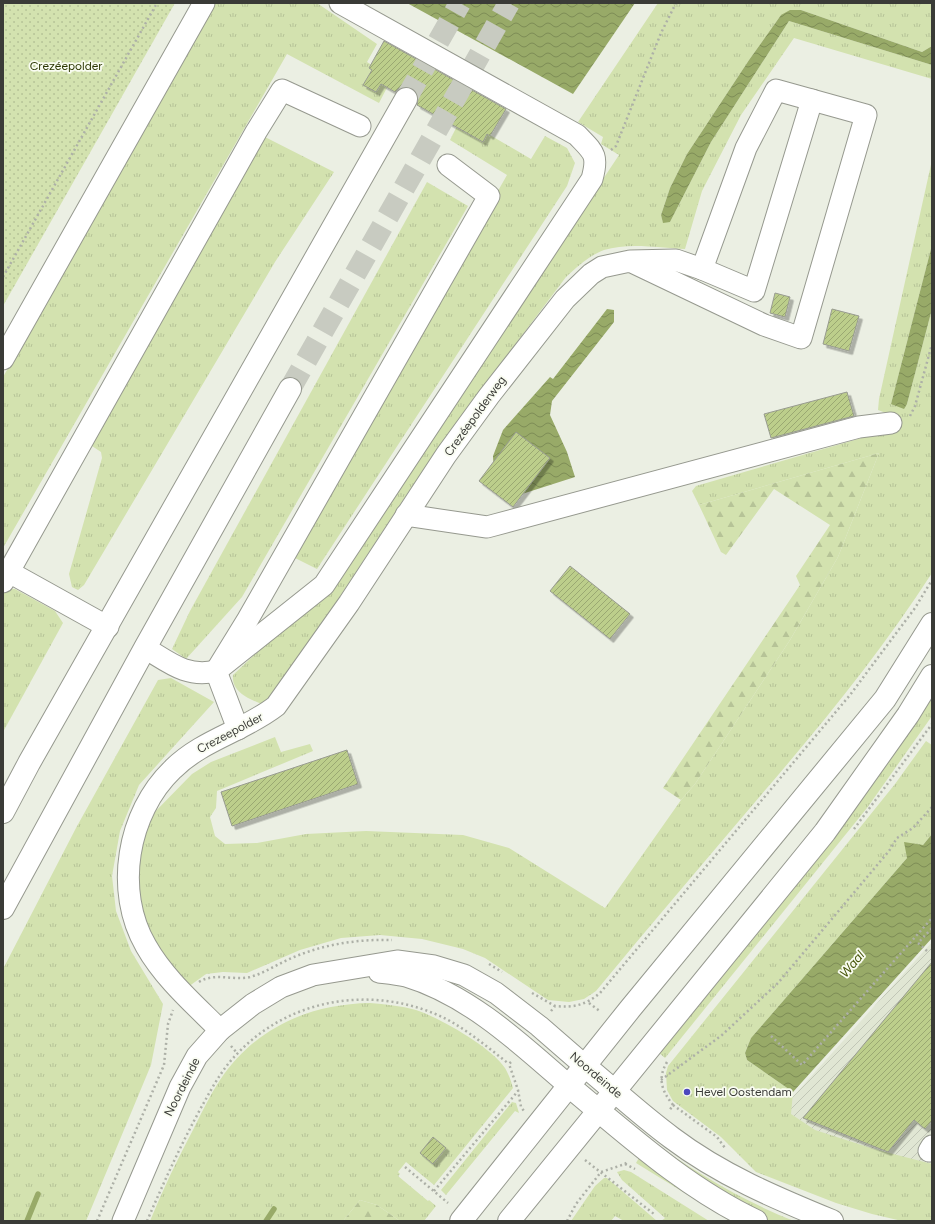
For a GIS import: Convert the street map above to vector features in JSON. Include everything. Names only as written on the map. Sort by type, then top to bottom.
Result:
[{"type":"main road","points":[[3,812],[29,763],[108,627],[406,99]]},
{"type":"main road","points":[[3,908],[145,648],[290,389]]},
{"type":"main road","points":[[461,1221],[585,1066],[885,698],[932,624]]},
{"type":"main road","points":[[509,1221],[568,1146],[824,832],[908,715],[932,676]]},
{"type":"main road","name":"Noordeinde","points":[[585,1066],[673,1139],[702,1158],[744,1183],[832,1221]]},
{"type":"main road","name":"Noordeinde","points":[[569,1086],[640,1147],[685,1179],[739,1213],[756,1221]]},
{"type":"street","points":[[3,359],[204,3]]},
{"type":"street","points":[[145,648],[183,670],[203,674],[216,671],[324,585],[592,179],[597,164],[592,151],[576,135],[340,3]]},
{"type":"street","points":[[108,627],[6,577],[256,132],[282,90],[360,126]]},
{"type":"street","points":[[630,262],[764,325],[801,338],[866,115],[776,90],[746,148],[702,269]]},
{"type":"street","name":"Crezéepolderweg","points":[[349,603],[406,515],[489,396],[565,299],[591,274],[602,267],[630,262],[676,260],[702,269],[754,291],[812,100]]},
{"type":"street","points":[[216,671],[248,619],[488,196],[448,165]]},
{"type":"street","points":[[406,515],[487,527],[859,427],[892,423]]},
{"type":"street","name":"Crezeepolder","points":[[220,1030],[161,969],[145,946],[135,921],[128,890],[129,857],[138,823],[151,797],[172,770],[210,742],[262,717],[276,706],[349,603]]},
{"type":"street","points":[[216,671],[238,729]]},
{"type":"street","name":"Noordeinde","points":[[122,1221],[180,1087],[197,1056],[220,1030],[253,1004],[281,987],[313,975],[397,961],[434,966],[464,975],[496,993],[539,1026],[585,1066]]},
{"type":"street","name":"Noordeinde","points":[[352,968],[405,976],[435,988],[476,1011],[523,1046],[569,1086]]},
{"type":"path","points":[[3,277],[157,3]]},
{"type":"path","points":[[597,164],[616,146],[661,33],[676,3]]},
{"type":"path","points":[[892,423],[910,416],[915,406],[932,344]]},
{"type":"path","points":[[539,1026],[555,1006],[566,1007],[588,1003],[600,993],[850,695],[915,608],[932,580]]},
{"type":"path","points":[[661,1080],[722,1035],[778,983],[889,851],[897,838],[913,828],[932,807]]},
{"type":"path","points":[[771,1036],[802,1065],[932,918]]},
{"type":"path","points":[[927,951],[918,943],[932,928]]},
{"type":"path","points":[[97,1221],[164,1065],[168,1024],[174,1007],[184,993]]},
{"type":"path","points":[[147,1221],[190,1127],[210,1090],[237,1054],[254,1038],[294,1013],[320,1004],[342,1000],[368,998],[420,1008],[451,1022],[476,1038],[509,1064],[518,1090],[521,1108],[540,1122]]},
{"type":"path","points":[[509,1064],[523,1046]]},
{"type":"path","points":[[434,1191],[518,1090]]},
{"type":"path","points":[[568,1146],[654,1214]]},
{"type":"path","points":[[566,1221],[576,1204],[601,1172],[625,1164]]},
{"type":"path","points":[[405,1167],[448,1203]]},
{"type":"shaded area","points":[[932,942],[932,1170],[812,1132],[780,1111]]},
{"type":"green space","name":"Crezéepolder","points":[[3,3],[175,3],[3,306]]},
{"type":"green space","points":[[215,3],[317,3],[377,44],[367,62],[392,78],[379,103],[287,54],[3,548],[3,377]]},
{"type":"green space","points":[[658,3],[932,3],[932,46],[922,52],[801,10],[781,15],[749,60],[687,154],[670,188],[661,215],[663,222],[670,222],[711,142],[789,21],[932,65],[932,79],[794,38],[741,115],[702,191],[685,249],[624,246],[604,250],[584,262],[566,277],[468,407],[409,491],[280,688],[270,700],[262,704],[252,700],[238,690],[233,681],[233,675],[268,642],[329,592],[619,155],[601,144],[603,137],[578,122]]},
{"type":"green space","points":[[461,118],[531,159],[545,136],[567,148],[575,163],[567,186],[317,569],[291,556],[293,551],[507,175],[450,140]]},
{"type":"green space","points":[[263,136],[334,172],[275,262],[84,585],[78,590],[72,587],[69,574],[102,458],[101,452],[92,446]]},
{"type":"green space","points":[[932,160],[932,245],[891,404],[907,404],[932,309],[932,573],[872,659],[850,687],[784,768],[596,991],[584,999],[569,1002],[548,1000],[485,958],[463,949],[422,939],[380,935],[341,938],[300,950],[247,973],[223,972],[206,974],[188,987],[160,952],[142,915],[135,880],[148,819],[192,774],[211,762],[275,737],[281,752],[310,744],[313,751],[217,791],[216,808],[210,817],[215,836],[225,844],[257,843],[306,834],[366,831],[463,835],[509,848],[605,908],[681,800],[695,784],[790,640],[838,557],[879,453],[699,505],[692,491],[696,486],[889,430],[894,416],[878,410],[879,399]]},
{"type":"green space","points":[[427,182],[468,206],[242,597],[186,659],[172,649],[190,611]]},
{"type":"green space","points":[[879,453],[838,557],[790,640],[695,784],[681,800],[663,788],[800,585],[796,576],[830,525],[774,489],[726,555],[721,552],[699,505]]},
{"type":"green space","points":[[6,589],[15,589],[55,611],[63,623],[3,732],[3,595]]},
{"type":"green space","points":[[171,678],[214,702],[139,785],[120,831],[112,876],[116,911],[131,951],[163,1004],[151,1065],[86,1221],[3,1221],[3,969],[76,828],[158,680]]},
{"type":"green space","points":[[932,691],[932,716],[867,808],[665,1058],[658,1052]]},
{"type":"green space","points":[[926,741],[932,745],[932,834],[923,845],[907,858],[751,1038],[745,1053],[747,1060],[793,1092],[791,1114],[815,1130],[874,1149],[932,1164],[932,1221],[902,1221],[836,1203],[756,1172],[721,1137],[673,1101],[667,1090],[666,1073],[668,1066],[895,784]]},
{"type":"green space","points":[[370,1003],[393,1005],[416,1010],[451,1026],[489,1051],[498,1060],[505,1068],[513,1088],[434,1185],[406,1162],[398,1172],[400,1174],[398,1176],[436,1206],[424,1221],[400,1221],[377,1205],[360,1200],[343,1221],[150,1221],[176,1162],[206,1104],[220,1080],[234,1062],[250,1046],[285,1022],[305,1014],[347,1004]]},
{"type":"green space","points":[[512,1102],[516,1103],[519,1113],[515,1111],[446,1195],[441,1190]]},
{"type":"green space","points":[[651,1141],[720,1185],[756,1204],[794,1221],[768,1221],[717,1194]]},
{"type":"green space","points":[[640,1156],[747,1221],[730,1221],[636,1163]]},
{"type":"green space","points":[[624,1170],[631,1172],[709,1221],[661,1221],[665,1218],[622,1180],[617,1172]]},
{"type":"green space","points":[[604,1178],[607,1178],[657,1221],[624,1221],[615,1216],[611,1221],[571,1221],[595,1186]]},
{"type":"green space","points":[[360,1200],[377,1205],[400,1221],[343,1221]]},
{"type":"water","points":[[407,3],[635,3],[573,94]]},
{"type":"water","points":[[790,10],[801,10],[922,52],[932,46],[932,65],[789,21],[711,142],[670,222],[663,223],[661,215],[670,188],[687,154],[749,60],[781,15]]},
{"type":"water","points":[[932,245],[932,309],[907,404],[904,409],[891,404]]},
{"type":"water","points":[[607,309],[614,310],[614,322],[552,401],[550,415],[567,452],[575,477],[522,494],[494,478],[493,456],[503,430],[550,377],[553,379]]},
{"type":"water","name":"Waal","points":[[932,834],[932,938],[793,1092],[747,1060],[745,1053],[751,1038],[907,858],[904,842],[923,845]]},
{"type":"building","points":[[384,41],[506,109],[490,136],[487,134],[483,142],[417,105],[417,93],[412,88],[399,88],[395,92],[381,84],[376,92],[363,85],[372,70],[369,68]]},
{"type":"building","points":[[775,293],[790,297],[785,317],[770,313]]},
{"type":"building","points":[[832,309],[859,316],[849,351],[823,344]]},
{"type":"building","points":[[847,392],[854,416],[771,438],[764,414]]},
{"type":"building","points":[[516,432],[550,458],[513,507],[479,481]]},
{"type":"building","points":[[570,566],[630,614],[610,639],[550,591]]},
{"type":"building","points":[[347,750],[358,784],[232,826],[221,792]]},
{"type":"building","points":[[932,962],[932,1121],[925,1129],[914,1120],[888,1152],[803,1118]]},
{"type":"building","points":[[433,1137],[446,1148],[433,1164],[420,1153]]},
{"type":"waterway","points":[[27,1221],[38,1194]]},
{"type":"waterway","points":[[266,1221],[274,1209]]},
{"type":"tunnel","points":[[406,99],[460,3]]},
{"type":"tunnel","points":[[290,389],[509,3]]},
{"type":"place","name":"Hevel Oostendam","points":[[687,1092]]}]
